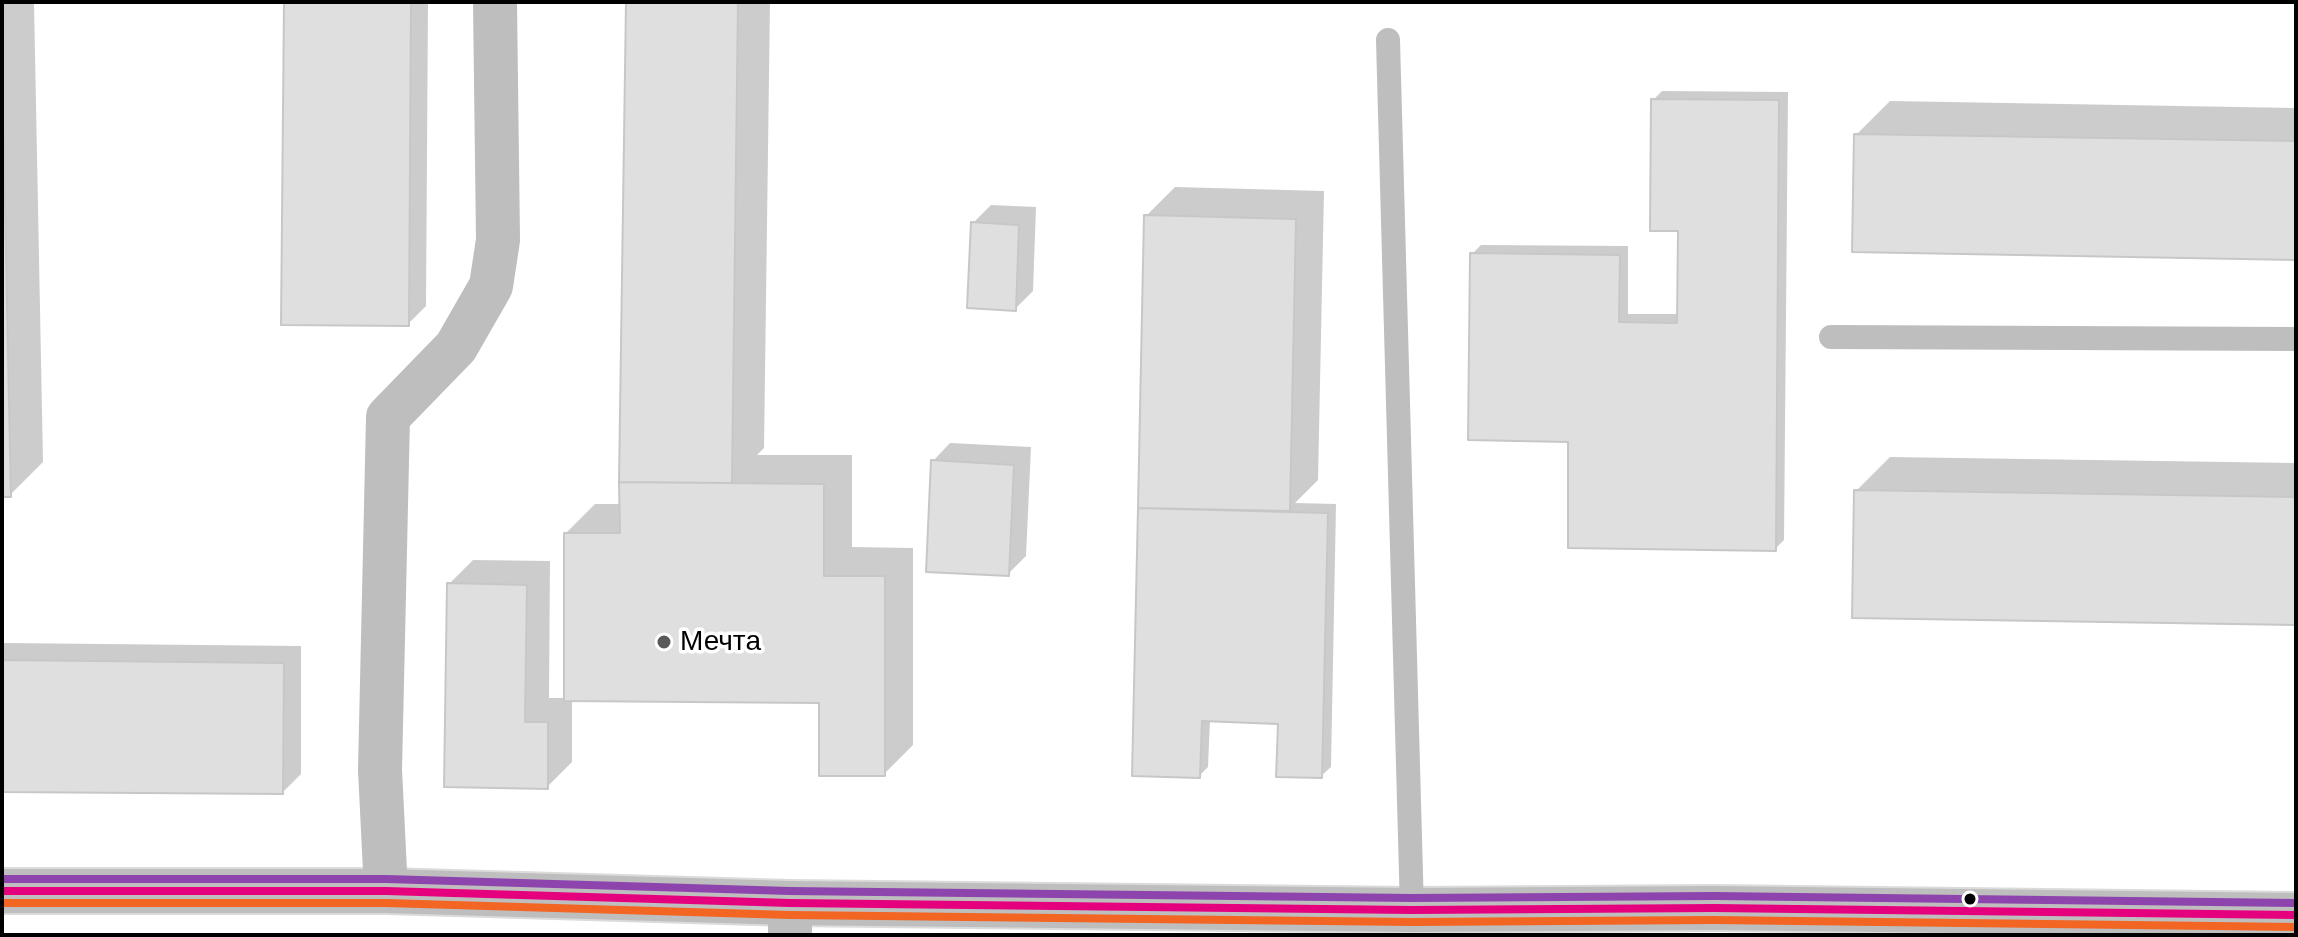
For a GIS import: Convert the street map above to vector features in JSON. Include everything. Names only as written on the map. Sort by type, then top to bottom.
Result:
[{"type":"main road","points":[[386,891],[380,770],[388,417],[456,347],[491,286],[498,240],[495,2]]},
{"type":"main road","points":[[2,891],[386,891],[790,919],[1412,910],[1714,921],[2296,915]]},
{"type":"lane","points":[[1388,40],[1412,910]]},
{"type":"lane","points":[[1831,337],[2296,339]]},
{"type":"building","points":[[284,2],[411,2],[409,326],[281,325]]},
{"type":"building","points":[[626,2],[738,2],[732,483],[619,482]]},
{"type":"building","points":[[2,59],[11,497],[2,497]]},
{"type":"building","points":[[1651,99],[1779,100],[1776,551],[1568,548],[1568,442],[1468,440],[1470,253],[1620,255],[1619,322],[1677,323],[1678,231],[1650,231]]},
{"type":"building","points":[[1854,134],[2296,141],[2296,260],[1852,252]]},
{"type":"building","points":[[1144,215],[1296,219],[1290,511],[1138,508]]},
{"type":"building","points":[[971,222],[1019,225],[1016,311],[967,308]]},
{"type":"building","points":[[931,460],[1014,465],[1009,576],[926,572]]},
{"type":"building","points":[[619,482],[824,484],[824,576],[885,576],[885,776],[819,776],[819,703],[564,701],[564,533],[620,533]]},
{"type":"building","points":[[1854,490],[2296,497],[2296,625],[1852,618]]},
{"type":"building","points":[[1138,508],[1328,513],[1322,778],[1276,777],[1278,724],[1202,721],[1200,778],[1132,776]]},
{"type":"building","points":[[447,583],[527,585],[525,722],[548,722],[548,789],[444,787]]},
{"type":"building","points":[[2,660],[284,663],[283,794],[2,792]]},
{"type":"transit line","points":[[2,879],[386,879],[790,891],[1412,898],[1714,896],[2296,903]]},
{"type":"transit line","points":[[2,891],[386,891],[790,903],[1412,910],[1714,908],[2296,915]]},
{"type":"transit line","points":[[2,903],[386,903],[790,915],[1412,922],[1714,920],[2296,927]]},
{"type":"place","name":"Мечта","points":[[664,642]]}]
